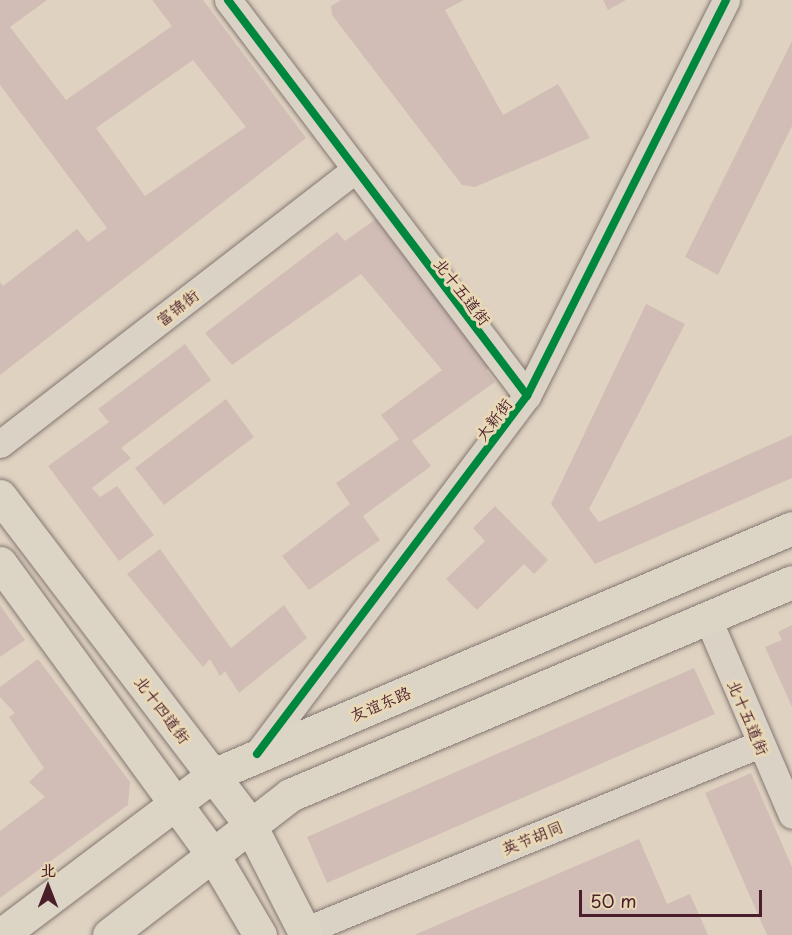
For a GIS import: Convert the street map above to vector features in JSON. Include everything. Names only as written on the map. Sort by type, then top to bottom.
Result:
[{"type":"main road","name":"北十四道街","points":[[0,496],[249,823],[305,933]]},
{"type":"main road","name":"友谊东路","points":[[1,935],[175,801],[213,775],[257,754],[792,528]]},
{"type":"main road","points":[[0,563],[213,855],[260,935]]},
{"type":"main road","points":[[109,935],[213,855],[249,823],[290,795],[792,582]]},
{"type":"street","name":"北十五道街","points":[[228,0],[353,171],[527,396]]},
{"type":"street","name":"大新街","points":[[257,754],[527,396],[726,0]]},
{"type":"street","name":"富锦街","points":[[0,444],[353,171]]},
{"type":"street","name":"北十五道街","points":[[708,619],[792,815]]},
{"type":"street","name":"英节胡同","points":[[305,933],[760,744]]},
{"type":"building","points":[[0,0],[47,0],[10,27],[66,100],[172,26],[152,0],[203,0],[306,138],[0,375],[0,282],[3,286],[77,229],[88,242],[107,228],[0,85]],"holes":[[[193,60],[246,127],[145,196],[96,128]]]},
{"type":"building","points":[[341,0],[464,0],[445,10],[503,115],[558,84],[590,138],[475,187],[462,185],[332,15],[331,6]]},
{"type":"building","points":[[603,0],[626,0],[608,10]]},
{"type":"building","points":[[792,41],[792,126],[718,275],[685,257]]},
{"type":"building","points":[[376,219],[496,363],[486,370],[495,382],[412,441],[431,466],[363,516],[380,540],[309,590],[282,556],[350,504],[336,483],[399,439],[381,415],[442,370],[361,274],[232,365],[205,333],[337,232],[345,241]]},
{"type":"building","points":[[646,304],[685,324],[589,509],[599,522],[792,435],[792,478],[595,564],[551,504]]},
{"type":"building","points":[[185,344],[211,380],[121,448],[131,458],[92,488],[100,497],[117,486],[154,535],[119,561],[48,466],[109,422],[98,409]]},
{"type":"building","points":[[226,399],[254,437],[164,505],[135,468]]},
{"type":"building","points":[[495,506],[548,560],[534,574],[524,564],[477,610],[446,579],[485,541],[473,528]]},
{"type":"building","points":[[160,549],[231,648],[284,605],[307,638],[239,693],[225,671],[220,676],[210,659],[203,667],[127,574]]},
{"type":"building","points":[[0,605],[25,640],[0,657]]},
{"type":"building","points":[[792,625],[792,707],[765,647],[782,640],[778,632]]},
{"type":"building","points":[[38,659],[130,782],[128,805],[0,898],[0,831],[45,797],[29,782],[44,768],[9,717],[15,713],[0,697],[0,687]]},
{"type":"building","points":[[694,668],[715,714],[327,883],[307,837]]},
{"type":"building","points":[[751,773],[792,867],[792,935],[767,935],[705,793]]},
{"type":"building","points":[[639,839],[667,904],[690,894],[708,935],[414,935]]},
{"type":"cycle path","points":[[228,0],[527,396]]},
{"type":"cycle path","points":[[257,754],[527,396],[726,0]]}]
